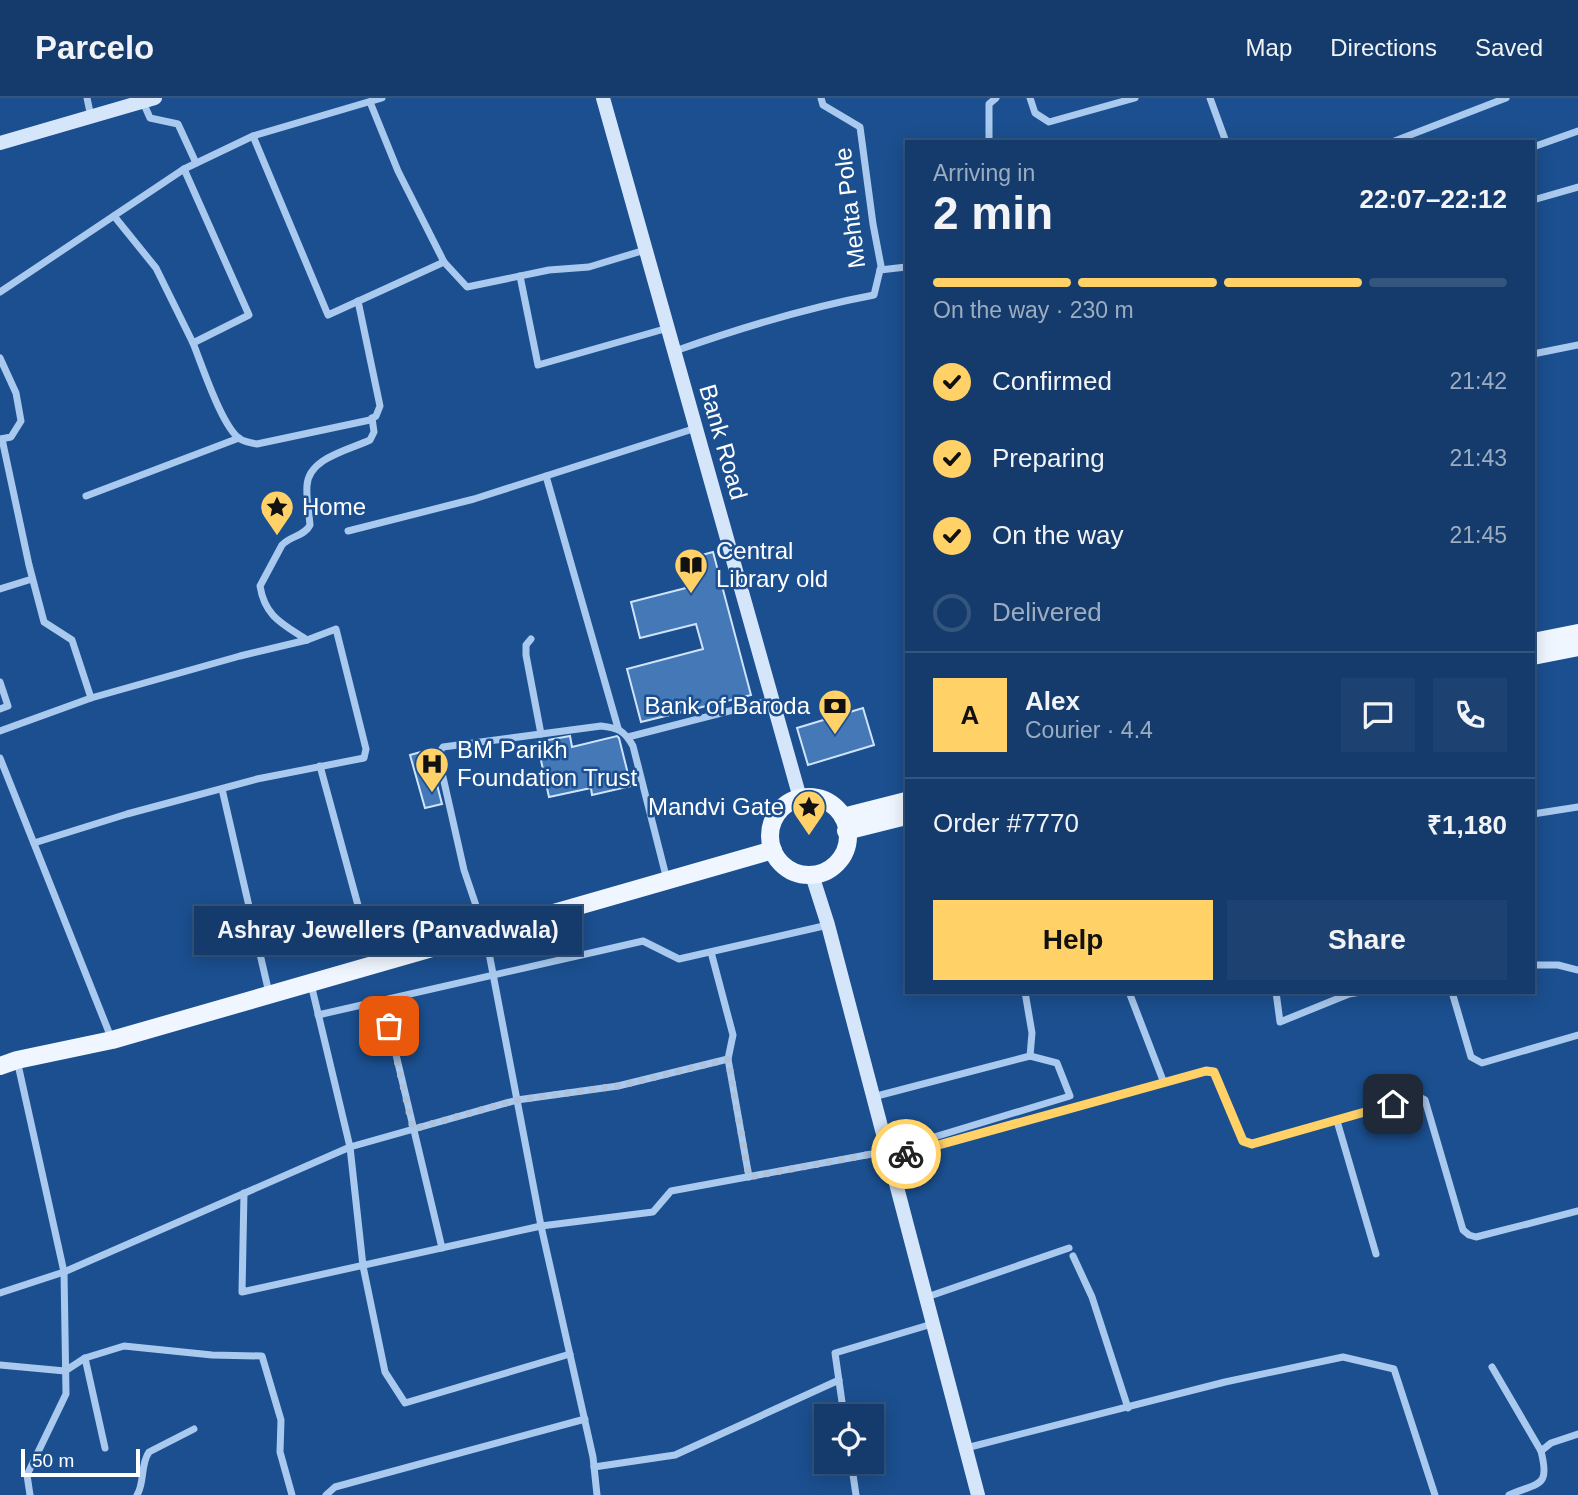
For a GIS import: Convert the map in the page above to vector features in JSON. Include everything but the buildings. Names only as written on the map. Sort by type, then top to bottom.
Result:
[{"type":"main road","name":"Bank Road","points":[[603,98],[800,798]]},
{"type":"main road","points":[[0,143],[148,100]]},
{"type":"main road","points":[[1535,642],[1578,633]]},
{"type":"main road","points":[[1535,656],[1578,647]]},
{"type":"main road","points":[[800,798],[825,800],[839,809],[848,840],[841,860],[834,867],[802,876],[782,866],[770,846],[769,833],[772,821],[779,811],[800,798]]},
{"type":"main road","points":[[845,824],[905,801]]},
{"type":"main road","points":[[845,824],[905,816]]},
{"type":"main road","points":[[0,1066],[112,1040],[773,850]]},
{"type":"main road","points":[[812,875],[828,925],[978,1495]]},
{"type":"street","points":[[87,98],[91,117]]},
{"type":"street","points":[[0,292],[195,163],[253,136],[382,98]]},
{"type":"street","name":"Mehta Pole","points":[[674,351],[808,308],[874,295],[880,270],[860,127],[823,105],[821,98]]},
{"type":"street","points":[[989,140],[989,104],[996,98]]},
{"type":"street","points":[[1030,98],[1035,113],[1049,122],[1135,98]]},
{"type":"street","points":[[1210,98],[1225,140]]},
{"type":"street","points":[[1397,140],[1506,98]]},
{"type":"street","points":[[148,100],[150,118],[178,124],[195,163]]},
{"type":"street","points":[[370,102],[398,172],[444,262],[467,287],[549,270],[589,267],[645,250]]},
{"type":"street","points":[[1535,146],[1578,131]]},
{"type":"street","points":[[253,136],[328,315],[444,262]]},
{"type":"street","points":[[184,169],[248,315],[193,343]]},
{"type":"street","points":[[1535,199],[1578,187]]},
{"type":"street","points":[[114,216],[156,268],[193,343],[227,425],[239,438],[257,444],[376,416],[380,406],[358,301]]},
{"type":"street","points":[[880,270],[905,267]]},
{"type":"street","points":[[520,276],[538,365],[667,328]]},
{"type":"street","points":[[1535,354],[1578,345]]},
{"type":"street","points":[[0,358],[16,393],[22,421],[11,437],[1,439],[44,622],[72,640],[91,698]]},
{"type":"street","points":[[307,640],[276,619],[265,606],[260,586],[282,545],[308,530],[310,524],[307,485],[312,469],[319,463],[370,440],[374,432],[372,418]]},
{"type":"street","points":[[348,531],[474,499],[696,428]]},
{"type":"street","points":[[86,496],[239,438]]},
{"type":"street","points":[[546,476],[618,728],[633,746],[667,880]]},
{"type":"street","points":[[0,589],[33,579]]},
{"type":"street","points":[[0,731],[91,698],[307,640],[336,629],[366,749],[363,758],[222,789],[34,843]]},
{"type":"street","points":[[531,639],[526,645],[526,655],[541,734]]},
{"type":"street","points":[[0,682],[8,706],[0,709]]},
{"type":"street","points":[[628,737],[772,700]]},
{"type":"street","points":[[597,1495],[585,1419],[541,1226],[485,932],[464,870],[438,755],[443,747],[601,726],[618,728]]},
{"type":"street","points":[[0,758],[112,1040]]},
{"type":"street","points":[[320,766],[374,964]]},
{"type":"street","points":[[222,789],[269,993]]},
{"type":"street","points":[[1535,814],[1578,807]]},
{"type":"street","points":[[318,1015],[643,942],[679,960],[828,925]]},
{"type":"street","points":[[712,952],[733,1035],[728,1059],[749,1177]]},
{"type":"street","points":[[1535,965],[1558,965],[1578,970]]},
{"type":"street","points":[[310,982],[349,1147],[363,1266],[384,1372],[405,1403],[570,1354]]},
{"type":"street","points":[[1025,994],[1032,1033],[1030,1056]]},
{"type":"street","points":[[1130,994],[1164,1083]]},
{"type":"street","points":[[1276,994],[1280,1022],[1349,994]]},
{"type":"street","points":[[1453,994],[1471,1057],[1482,1063],[1578,1035]]},
{"type":"street","points":[[383,1000],[442,1248]]},
{"type":"street","points":[[873,1097],[1030,1056],[1057,1063],[1070,1096],[889,1155]]},
{"type":"street","points":[[0,1293],[64,1272],[349,1147],[517,1100],[618,1086],[728,1059]]},
{"type":"street","points":[[17,1060],[64,1272],[66,1394],[27,1475],[30,1495]]},
{"type":"street","points":[[244,1193],[242,1292],[541,1226],[653,1212],[671,1191],[889,1155],[1206,1071],[1214,1072],[1243,1141],[1252,1144],[1419,1097],[1424,1100],[1463,1230],[1469,1236],[1476,1237],[1578,1211]]},
{"type":"street","points":[[1337,1121],[1376,1254]]},
{"type":"street","points":[[926,1297],[1071,1252],[1092,1297],[1128,1408]]},
{"type":"street","points":[[842,1404],[835,1353],[933,1323]]},
{"type":"street","points":[[0,1365],[65,1371],[85,1358],[124,1346],[262,1356],[281,1420],[280,1452],[292,1495]]},
{"type":"street","points":[[965,1448],[1225,1382],[1343,1357],[1394,1370],[1435,1495]]},
{"type":"street","points":[[85,1358],[105,1448]]},
{"type":"street","points":[[1492,1367],[1541,1451],[1546,1471],[1541,1481],[1509,1495]]},
{"type":"street","points":[[594,1467],[675,1455],[839,1380]]},
{"type":"street","points":[[326,1495],[335,1487],[585,1419]]},
{"type":"street","points":[[137,1495],[142,1485],[145,1457],[149,1452],[194,1429]]},
{"type":"street","points":[[1541,1451],[1551,1443],[1578,1434]]},
{"type":"street","points":[[853,1474],[856,1495]]},
{"type":"way so far","points":[[389,1026],[413,1129],[517,1100],[618,1086],[728,1059],[749,1177],[888,1151],[890,1158],[906,1154]]},
{"type":"place","name":"Home","points":[[277,537]]},
{"type":"place","name":"Central Library old","points":[[691,595]]},
{"type":"place","name":"Bank of Baroda","points":[[835,736]]},
{"type":"place","name":"BM Parikh Foundation Trust","points":[[432,794]]},
{"type":"place","name":"Mandvi Gate","points":[[809,837]]},
{"type":"place","name":"Ashray Jewellers (Panvadwala)","points":[[389,1026]]},
{"type":"route","points":[[906,1154],[1206,1071],[1214,1072],[1243,1141],[1252,1144],[1393,1104]]}]
